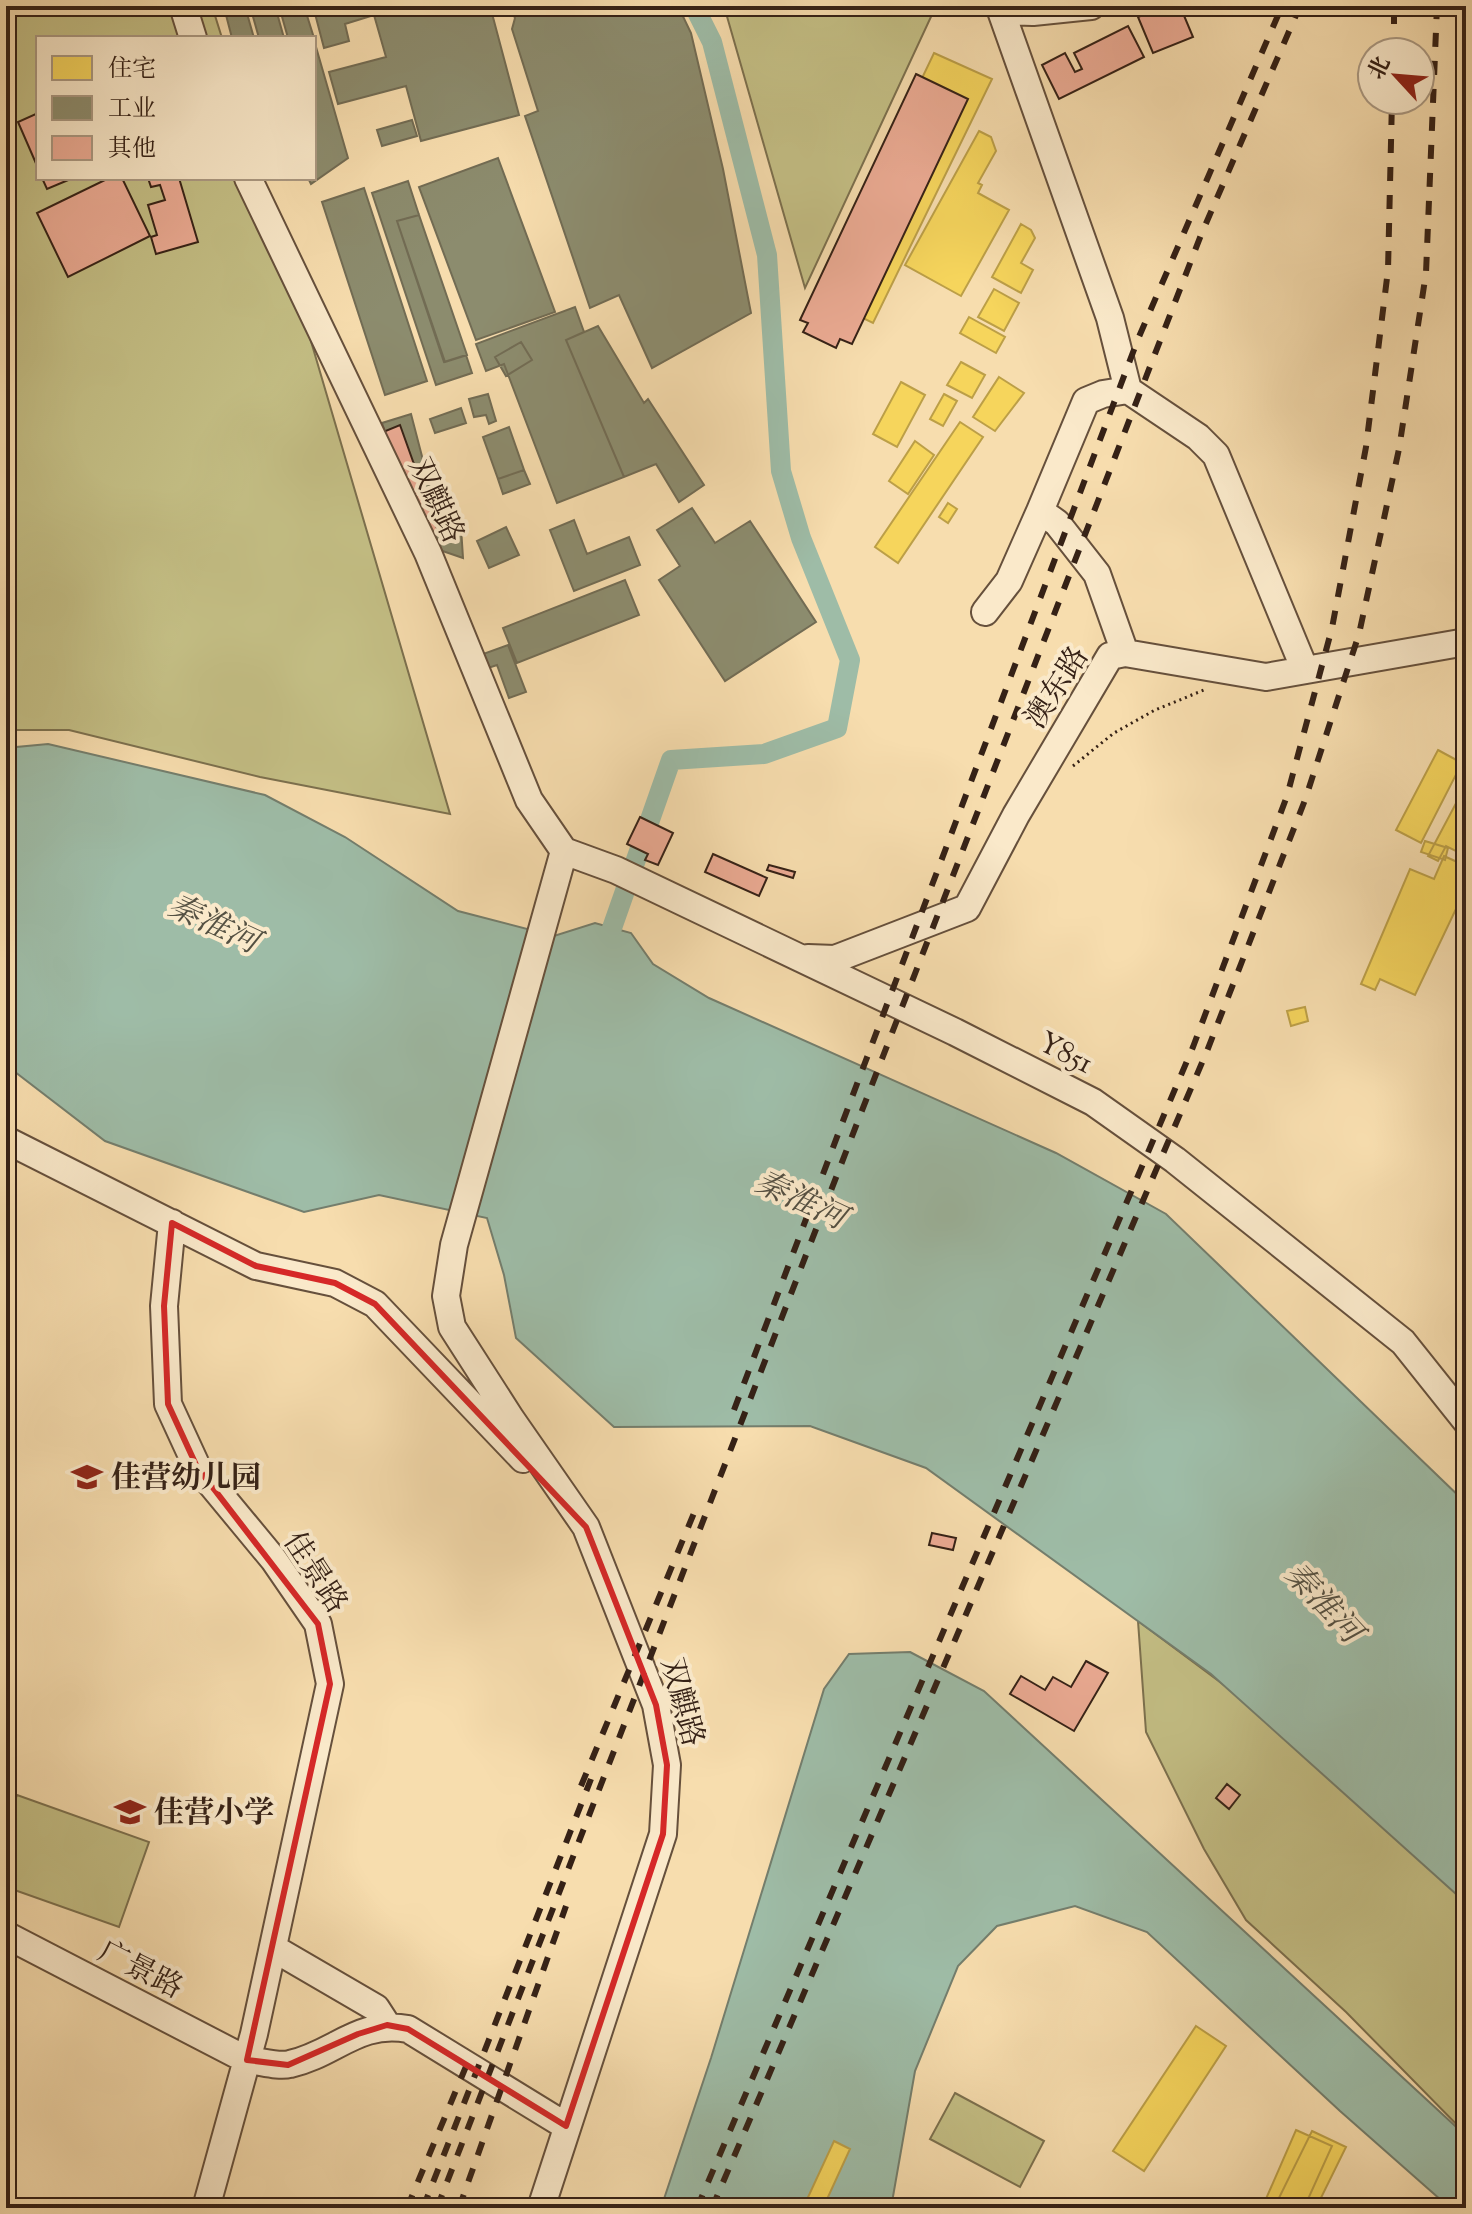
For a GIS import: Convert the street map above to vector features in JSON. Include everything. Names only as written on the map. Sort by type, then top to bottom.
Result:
[{"type":"street","points":[[183,6],[192,36]]},
{"type":"street","points":[[1091,6],[1033,12],[1000,9],[1110,318],[1128,390],[1198,437],[1216,455],[1305,670]]},
{"type":"street","name":"双麒路","points":[[249,180],[428,553],[529,800],[564,851],[454,1245],[446,1296],[452,1327],[586,1527],[656,1705],[667,1765],[663,1834],[541,2208]]},
{"type":"street","points":[[985,612],[1009,581],[1086,401],[1103,394],[1128,390]]},
{"type":"street","points":[[1040,511],[1057,523],[1097,574],[1125,653]]},
{"type":"street","name":"澳东路","points":[[796,957],[835,959],[967,908],[1023,803],[1110,656],[1125,653],[1266,677],[1466,642]]},
{"type":"street","name":"Y851","points":[[564,851],[616,870],[955,1032],[1093,1102],[1175,1160],[1403,1342],[1466,1421]]},
{"type":"street","points":[[6,1140],[256,1266],[335,1283],[375,1304],[586,1527]]},
{"type":"street","name":"佳景路","points":[[172,1223],[164,1306],[168,1404],[197,1467],[274,1560],[318,1624],[330,1684],[247,2060],[206,2208]]},
{"type":"street","name":"广景路","points":[[6,1935],[247,2060]]},
{"type":"street","points":[[273,1948],[376,2008],[387,2025]]},
{"type":"street","points":[[247,2060],[288,2065],[328,2050],[358,2034],[387,2025],[408,2029],[566,2126]]},
{"type":"path","points":[[1073,766],[1114,733],[1155,710],[1205,689]]},
{"type":"highlighted area","points":[[172,1223],[256,1266],[335,1283],[375,1304],[586,1527],[656,1705],[667,1765],[663,1834],[566,2126],[408,2029],[387,2025],[358,2034],[288,2065],[247,2060],[330,1684],[318,1624],[197,1467],[168,1404],[164,1306]]},
{"type":"shaded area","points":[[6,6],[212,6],[221,36],[36,36],[36,180],[264,180],[450,814],[260,777],[69,730],[6,730]]},
{"type":"shaded area","points":[[724,6],[936,6],[805,288]]},
{"type":"shaded area","points":[[1138,1621],[1224,1685],[1466,1892],[1466,2134],[1346,2012],[1246,1920],[1204,1849],[1146,1732]]},
{"type":"shaded area","points":[[17,1795],[149,1842],[119,1927],[6,1887],[6,1825]]},
{"type":"shaded area","points":[[955,2093],[1044,2141],[1020,2187],[930,2139]]},
{"type":"water","name":"秦淮河","points":[[48,744],[265,795],[345,837],[458,911],[554,936],[595,923],[631,933],[653,964],[709,998],[1056,1153],[1166,1214],[1466,1503],[1466,1903],[1211,1674],[926,1468],[810,1426],[614,1427],[516,1338],[504,1275],[487,1218],[379,1195],[304,1212],[105,1141],[6,1065],[6,748]]},
{"type":"water","points":[[910,1652],[984,1691],[1466,2136],[1466,2208],[1450,2208],[1147,1932],[1075,1906],[997,1926],[958,1966],[915,2071],[891,2208],[661,2208],[711,2058],[824,1689],[849,1654]]},
{"type":"building: 住宅","points":[[934,53],[992,79],[873,323],[863,318],[857,328],[822,311],[826,302],[817,298]]},
{"type":"building: 住宅","points":[[979,131],[991,137],[996,151],[978,183],[982,185],[978,193],[1009,210],[961,296],[905,265]]},
{"type":"building: 住宅","points":[[1021,224],[1031,230],[1035,238],[1021,263],[1033,270],[1021,293],[992,277]]},
{"type":"building: 住宅","points":[[994,289],[1019,303],[1004,331],[978,317]]},
{"type":"building: 住宅","points":[[969,317],[1005,337],[996,353],[960,333]]},
{"type":"building: 住宅","points":[[961,362],[985,375],[972,398],[947,385]]},
{"type":"building: 住宅","points":[[999,377],[1024,393],[995,431],[973,417]]},
{"type":"building: 住宅","points":[[901,382],[925,395],[897,447],[873,434]]},
{"type":"building: 住宅","points":[[944,394],[957,401],[943,426],[930,419]]},
{"type":"building: 住宅","points":[[960,422],[983,437],[898,563],[875,547]]},
{"type":"building: 住宅","points":[[915,441],[934,455],[908,494],[889,481]]},
{"type":"building: 住宅","points":[[948,503],[957,509],[948,523],[939,517]]},
{"type":"building: 住宅","points":[[1438,750],[1462,763],[1421,843],[1396,830]]},
{"type":"building: 住宅","points":[[1462,792],[1466,795],[1466,856],[1446,846],[1438,861],[1428,856]]},
{"type":"building: 住宅","points":[[1425,841],[1448,848],[1445,860],[1421,852]]},
{"type":"building: 住宅","points":[[1444,856],[1466,866],[1466,888],[1415,995],[1380,979],[1375,990],[1361,984],[1410,869],[1434,879]]},
{"type":"building: 住宅","points":[[1305,1007],[1308,1021],[1291,1026],[1287,1011]]},
{"type":"building: 住宅","points":[[1196,2026],[1226,2046],[1144,2171],[1113,2151]]},
{"type":"building: 住宅","points":[[1296,2130],[1332,2146],[1304,2208],[1262,2208]]},
{"type":"building: 住宅","points":[[1312,2131],[1346,2147],[1316,2208],[1274,2208]]},
{"type":"building: 住宅","points":[[834,2141],[850,2149],[823,2208],[803,2208]]},
{"type":"building: 工业","points":[[250,6],[275,6],[283,36],[258,36]]},
{"type":"building: 工业","points":[[279,6],[304,6],[313,36],[287,36]]},
{"type":"building: 工业","points":[[313,6],[490,6],[519,115],[421,141],[406,86],[338,104],[329,72],[386,57],[374,15],[345,24],[349,41],[324,48]]},
{"type":"building: 工业","points":[[510,6],[678,6],[691,33],[723,169],[751,313],[652,368],[619,295],[590,308],[525,116],[538,111],[512,29],[515,18]]},
{"type":"building: 工业","points":[[246,10],[253,36],[231,36],[226,15]]},
{"type":"building: 工业","points":[[316,47],[348,158],[311,184],[309,180],[316,180]]},
{"type":"building: 工业","points":[[412,120],[417,136],[382,146],[377,130]]},
{"type":"building: 工业","points":[[498,158],[555,312],[476,340],[419,187]]},
{"type":"building: 工业","points":[[408,181],[419,215],[397,221],[444,362],[466,355],[472,373],[436,385],[372,193]]},
{"type":"building: 工业","points":[[364,188],[427,381],[385,395],[322,202]]},
{"type":"building: 工业","points":[[419,215],[467,355],[445,362],[397,221]]},
{"type":"building: 工业","points":[[575,307],[584,332],[566,340],[624,477],[557,503],[504,364],[486,371],[476,344]]},
{"type":"building: 工业","points":[[598,326],[644,403],[648,399],[704,485],[679,502],[656,464],[624,477],[566,340]]},
{"type":"building: 工业","points":[[521,342],[532,360],[506,376],[495,357]]},
{"type":"building: 工业","points":[[488,394],[496,421],[489,424],[486,415],[474,417],[469,399]]},
{"type":"building: 工业","points":[[461,408],[466,423],[435,433],[430,419]]},
{"type":"building: 工业","points":[[411,414],[437,514],[442,506],[460,512],[463,558],[422,544],[382,423]]},
{"type":"building: 工业","points":[[509,427],[524,470],[498,479],[483,437]]},
{"type":"building: 工业","points":[[524,470],[530,484],[503,494],[498,479]]},
{"type":"building: 工业","points":[[692,508],[715,543],[750,521],[816,622],[725,681],[659,580],[680,566],[657,530]]},
{"type":"building: 工业","points":[[574,520],[587,554],[629,537],[640,565],[574,591],[550,530]]},
{"type":"building: 工业","points":[[506,527],[519,555],[489,568],[477,541]]},
{"type":"building: 工业","points":[[625,580],[639,615],[517,663],[503,628]]},
{"type":"building: 工业","points":[[508,645],[526,692],[509,698],[497,665],[488,668],[483,654]]},
{"type":"building: 其他","points":[[1165,6],[1180,6],[1193,37],[1153,53],[1138,17]]},
{"type":"building: 其他","points":[[1128,26],[1144,57],[1059,99],[1042,65],[1065,53],[1075,72],[1082,69],[1074,53]]},
{"type":"building: 其他","points":[[916,74],[968,99],[852,344],[840,339],[836,348],[803,332],[808,323],[800,320]]},
{"type":"building: 其他","points":[[36,114],[36,163],[18,122]]},
{"type":"building: 其他","points":[[43,180],[68,180],[47,189]]},
{"type":"building: 其他","points":[[105,180],[123,180],[150,236],[68,277],[37,213]]},
{"type":"building: 其他","points":[[149,180],[180,180],[198,242],[156,254],[151,237],[157,235],[148,205],[165,200],[160,185],[151,187]]},
{"type":"building: 其他","points":[[400,425],[439,534],[422,541],[383,432]]},
{"type":"building: 其他","points":[[640,817],[673,833],[658,865],[645,860],[648,854],[627,844]]},
{"type":"building: 其他","points":[[713,854],[767,878],[759,896],[705,872]]},
{"type":"building: 其他","points":[[769,865],[795,872],[793,878],[767,870]]},
{"type":"building: 其他","points":[[932,1533],[956,1538],[953,1550],[929,1545]]},
{"type":"building: 其他","points":[[1086,1661],[1108,1673],[1074,1731],[1010,1694],[1021,1676],[1045,1690],[1053,1677],[1071,1687]]},
{"type":"building: 其他","points":[[1227,1784],[1240,1795],[1229,1809],[1216,1798]]},
{"type":"waterway","points":[[612,928],[671,760],[764,754],[837,728],[850,660],[801,538],[781,471],[767,255],[712,42],[694,6]]},
{"type":"railway","points":[[734,1410],[1138,339],[1282,6]]},
{"type":"railway","points":[[437,2208],[1201,235],[1300,6]]},
{"type":"railway","points":[[1394,6],[1394,36]]},
{"type":"railway","points":[[712,2208],[1207,1051],[1305,800],[1359,634],[1399,449],[1426,273],[1437,6]]},
{"type":"railway","points":[[697,2208],[1193,1047],[1287,796],[1332,628],[1366,447],[1388,270],[1392,116]]},
{"type":"railway","points":[[581,1786],[694,1513]]},
{"type":"railway","points":[[423,2208],[591,1779]]},
{"type":"railway","points":[[459,2208],[566,1906]]},
{"type":"railway","points":[[407,2208],[467,2064]]},
{"type":"place","name":"佳营幼儿园","points":[[87,1477]]},
{"type":"place","name":"佳营小学","points":[[130,1812]]}]
